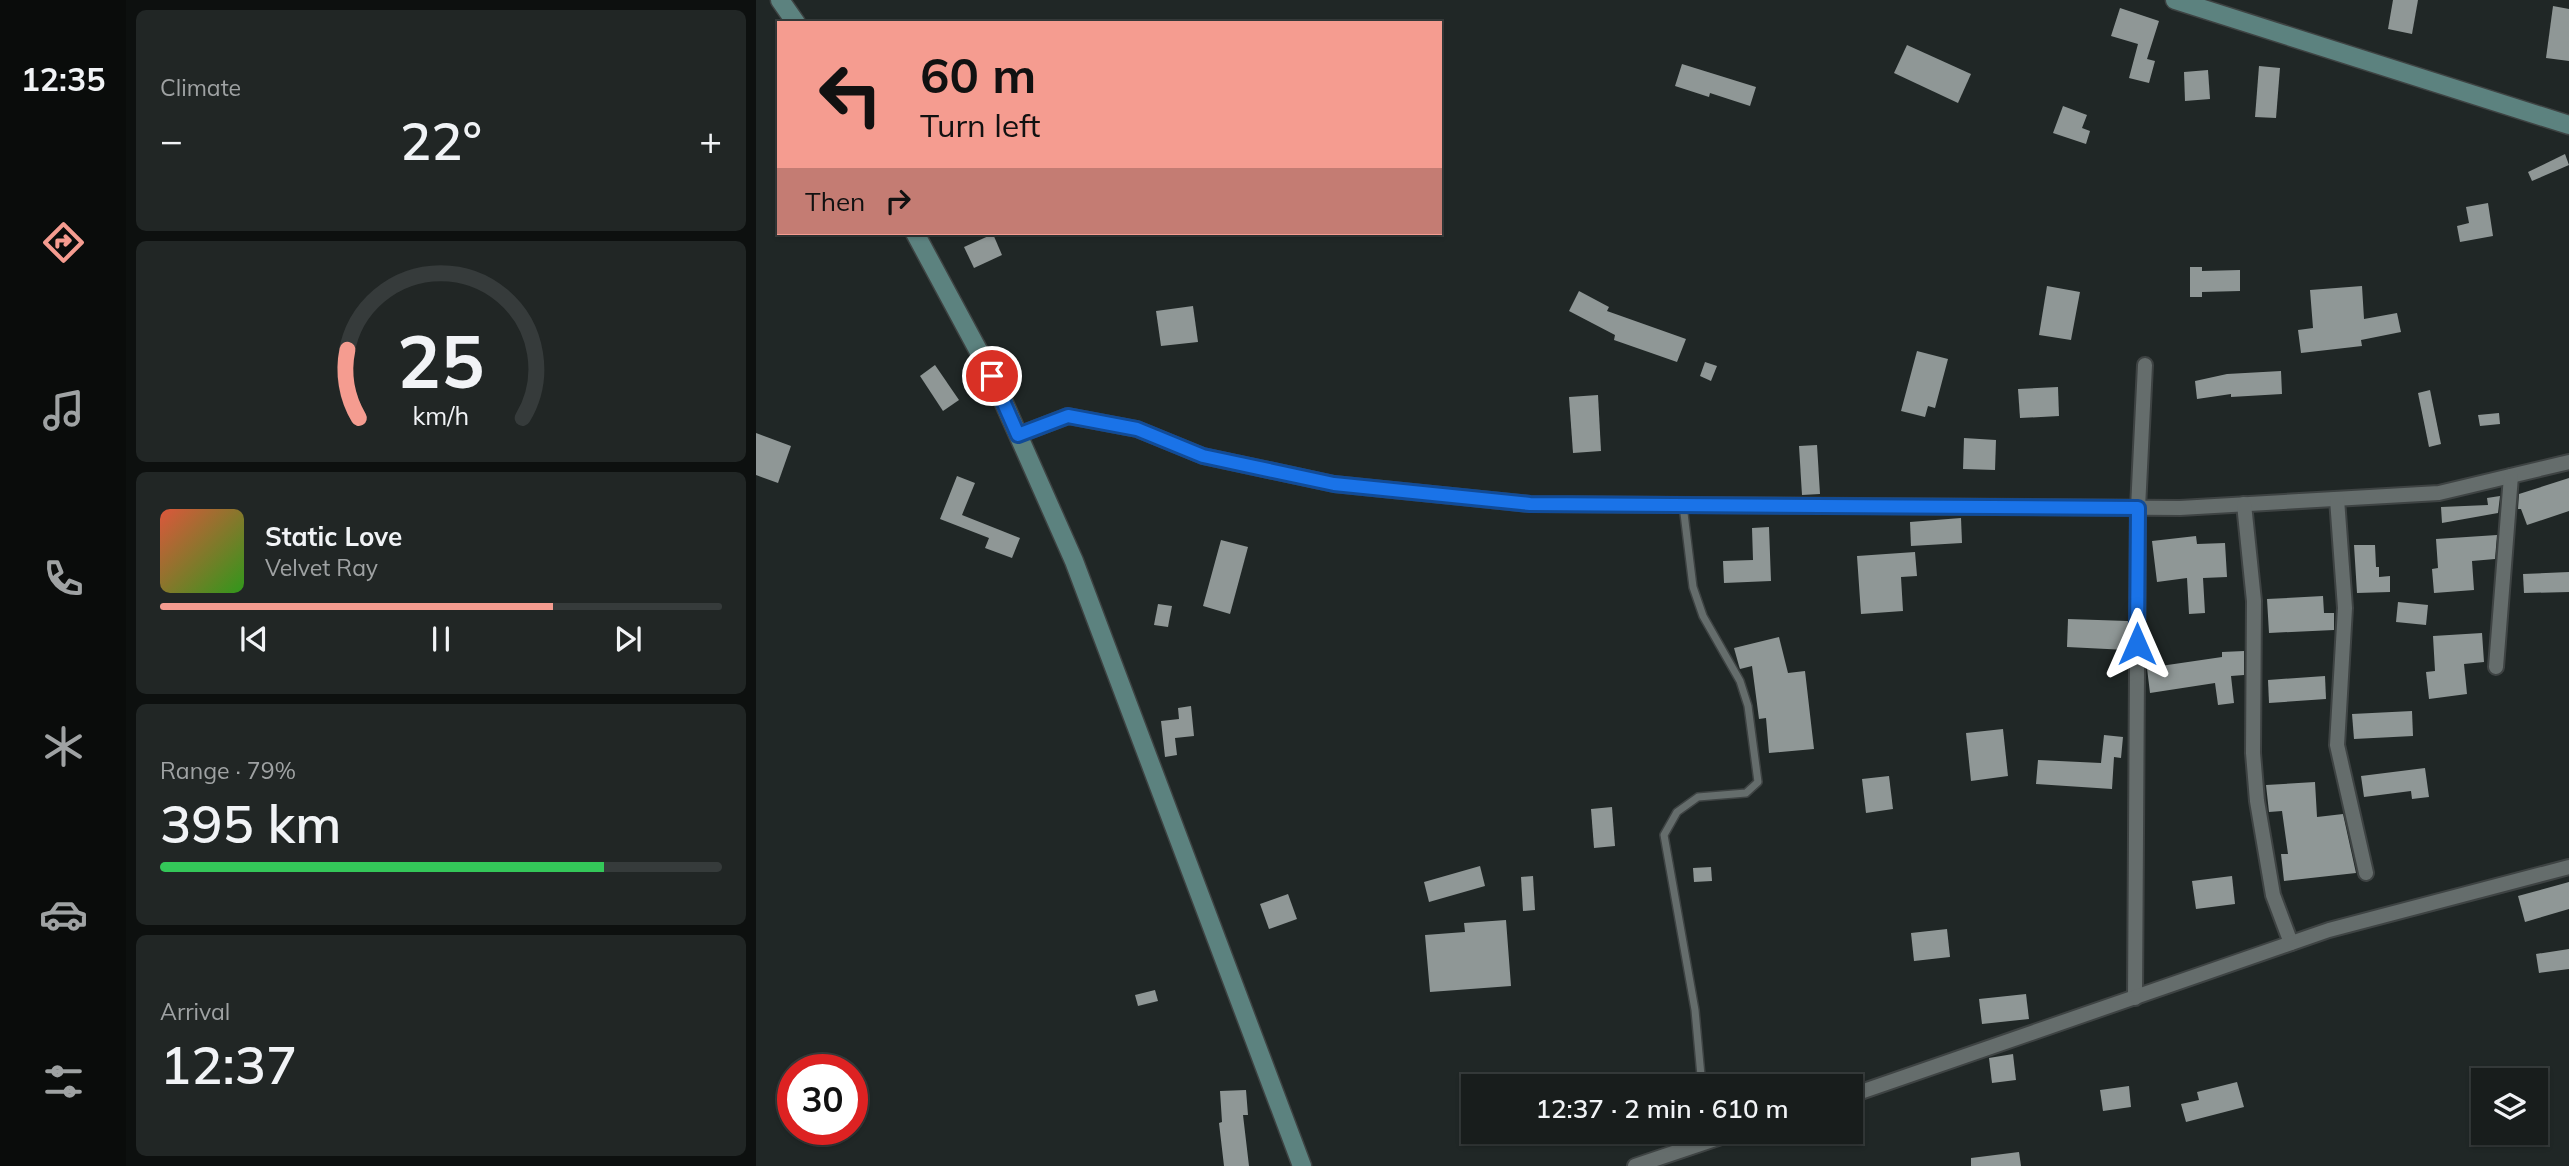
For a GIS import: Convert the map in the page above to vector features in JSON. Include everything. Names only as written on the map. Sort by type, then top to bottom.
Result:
[{"type":"main road","points":[[780,0],[795,21]]},
{"type":"main road","points":[[2175,0],[2569,125]]},
{"type":"main road","points":[[916,235],[992,376],[1074,561],[1302,1166]]},
{"type":"street","points":[[2135,998],[2138,508],[2145,365]]},
{"type":"street","points":[[1018,435],[1068,416],[1137,429],[1203,456],[1334,484],[1530,504],[2138,508],[2244,504],[2440,493],[2569,462]]},
{"type":"street","points":[[2496,667],[2511,476]]},
{"type":"street","points":[[2337,499],[2345,608],[2336,745],[2366,873]]},
{"type":"street","points":[[2244,504],[2254,600],[2253,753],[2257,801],[2273,895],[2291,943]]},
{"type":"street","points":[[1863,1091],[2291,943],[2569,867]]},
{"type":"street","points":[[1634,1166],[1689,1144]]},
{"type":"lane","points":[[1683,505],[1693,587],[1703,616],[1740,681],[1748,706],[1758,782],[1746,793],[1698,797],[1677,812],[1664,835],[1695,1010],[1701,1074]]},
{"type":"building","points":[[2393,0],[2418,0],[2412,34],[2388,29]]},
{"type":"building","points":[[2553,6],[2569,9],[2569,61],[2546,58]]},
{"type":"building","points":[[2120,8],[2159,21],[2147,59],[2155,61],[2149,83],[2129,78],[2138,44],[2111,36]]},
{"type":"building","points":[[1907,45],[1971,74],[1958,103],[1894,73]]},
{"type":"building","points":[[1682,64],[1756,87],[1750,106],[1710,93],[1709,97],[1675,86]]},
{"type":"building","points":[[2259,66],[2280,68],[2276,118],[2255,117]]},
{"type":"building","points":[[2208,70],[2210,99],[2185,101],[2184,72]]},
{"type":"building","points":[[2063,106],[2087,115],[2082,128],[2090,131],[2086,144],[2053,133]]},
{"type":"building","points":[[2565,154],[2569,165],[2532,181],[2528,172]]},
{"type":"building","points":[[2488,203],[2493,236],[2460,242],[2457,226],[2469,223],[2466,207]]},
{"type":"building","points":[[993,235],[1002,255],[974,268],[964,247]]},
{"type":"building","points":[[2190,267],[2202,267],[2202,271],[2240,270],[2240,291],[2202,292],[2202,297],[2190,297]]},
{"type":"building","points":[[2047,286],[2080,292],[2071,340],[2039,335]]},
{"type":"building","points":[[2362,286],[2364,319],[2397,313],[2401,332],[2361,340],[2362,346],[2301,353],[2298,330],[2313,328],[2310,290]]},
{"type":"building","points":[[1579,291],[1609,307],[1607,311],[1686,339],[1677,362],[1614,340],[1615,335],[1569,311]]},
{"type":"building","points":[[1193,306],[1198,342],[1161,346],[1156,311]]},
{"type":"building","points":[[1917,351],[1948,359],[1935,408],[1928,406],[1925,417],[1901,411]]},
{"type":"building","points":[[1705,362],[1717,366],[1711,381],[1700,376]]},
{"type":"building","points":[[935,365],[959,400],[943,411],[920,376]]},
{"type":"building","points":[[2281,371],[2282,394],[2231,397],[2231,394],[2197,399],[2195,381],[2227,374]]},
{"type":"building","points":[[2058,387],[2059,416],[2020,418],[2018,389]]},
{"type":"building","points":[[2430,390],[2441,444],[2429,447],[2418,393]]},
{"type":"building","points":[[1598,395],[1601,451],[1573,453],[1569,397]]},
{"type":"building","points":[[2499,413],[2500,424],[2480,426],[2478,415]]},
{"type":"building","points":[[756,433],[791,446],[778,483],[756,475]]},
{"type":"building","points":[[1964,438],[1996,440],[1995,470],[1963,469]]},
{"type":"building","points":[[1817,445],[1820,494],[1802,495],[1799,446]]},
{"type":"building","points":[[957,476],[975,483],[962,515],[1020,538],[1012,558],[985,548],[989,538],[940,519]]},
{"type":"building","points":[[2569,478],[2569,511],[2527,525],[2521,509],[2518,509],[2519,494]]},
{"type":"building","points":[[2500,496],[2498,513],[2442,523],[2441,507],[2488,505],[2487,498]]},
{"type":"building","points":[[1961,518],[1962,543],[1911,546],[1910,522]]},
{"type":"building","points":[[1769,527],[1771,581],[1724,583],[1723,561],[1753,560],[1752,528]]},
{"type":"building","points":[[2497,535],[2495,559],[2472,561],[2474,590],[2434,593],[2432,569],[2438,568],[2436,539]]},
{"type":"building","points":[[2196,536],[2197,544],[2225,543],[2227,577],[2203,578],[2205,613],[2189,614],[2187,578],[2157,582],[2152,541]]},
{"type":"building","points":[[1221,540],[1248,547],[1230,614],[1203,606]]},
{"type":"building","points":[[2354,545],[2375,545],[2379,577],[2390,576],[2390,592],[2357,593]]},
{"type":"building","points":[[1915,552],[1917,576],[1901,577],[1903,611],[1861,614],[1857,556]]},
{"type":"building","points":[[2569,572],[2569,592],[2524,593],[2523,574]]},
{"type":"building","points":[[2323,596],[2324,613],[2334,613],[2334,630],[2269,633],[2267,599]]},
{"type":"building","points":[[2398,602],[2428,605],[2426,625],[2396,622]]},
{"type":"building","points":[[1158,604],[1172,606],[1168,627],[1154,625]]},
{"type":"building","points":[[2068,619],[2128,621],[2127,650],[2067,647]]},
{"type":"building","points":[[2482,633],[2484,662],[2464,664],[2467,694],[2429,699],[2426,672],[2435,671],[2433,636]]},
{"type":"building","points":[[1779,637],[1788,673],[1805,671],[1814,749],[1769,753],[1766,718],[1759,719],[1752,666],[1740,669],[1739,666],[1734,648]]},
{"type":"building","points":[[2244,651],[2244,675],[2231,676],[2234,703],[2218,705],[2215,683],[2150,693],[2147,668],[2222,657],[2222,652]]},
{"type":"building","points":[[2325,676],[2326,699],[2269,703],[2268,680]]},
{"type":"building","points":[[1191,706],[1194,736],[1175,738],[1177,755],[1165,757],[1161,721],[1179,719],[1178,708]]},
{"type":"building","points":[[2412,711],[2413,736],[2354,739],[2352,714]]},
{"type":"building","points":[[2003,729],[2008,776],[1971,781],[1966,733]]},
{"type":"building","points":[[2104,735],[2123,737],[2121,758],[2114,757],[2112,789],[2036,784],[2038,760],[2101,763]]},
{"type":"building","points":[[2425,768],[2429,797],[2412,799],[2411,791],[2364,797],[2361,776]]},
{"type":"building","points":[[1889,776],[1893,809],[1866,813],[1862,779]]},
{"type":"building","points":[[2315,782],[2317,817],[2343,814],[2356,873],[2284,881],[2281,854],[2288,854],[2282,811],[2269,812],[2266,785]]},
{"type":"building","points":[[1612,807],[1615,846],[1594,848],[1591,809]]},
{"type":"building","points":[[1480,866],[1485,886],[1429,902],[1424,882]]},
{"type":"building","points":[[1711,867],[1712,881],[1694,882],[1693,868]]},
{"type":"building","points":[[1533,876],[1535,910],[1523,911],[1521,877]]},
{"type":"building","points":[[2232,876],[2235,904],[2196,909],[2192,881]]},
{"type":"building","points":[[2569,882],[2569,909],[2525,922],[2518,896]]},
{"type":"building","points":[[1288,894],[1297,919],[1269,929],[1260,904]]},
{"type":"building","points":[[1506,920],[1511,986],[1430,992],[1425,935],[1465,932],[1464,923]]},
{"type":"building","points":[[1947,929],[1950,957],[1914,961],[1911,933]]},
{"type":"building","points":[[2569,949],[2569,969],[2539,973],[2536,954]]},
{"type":"building","points":[[1155,990],[1158,1001],[1138,1006],[1135,995]]},
{"type":"building","points":[[2026,994],[2029,1019],[1982,1024],[1979,999]]},
{"type":"building","points":[[2013,1054],[2016,1080],[1992,1083],[1989,1058]]},
{"type":"building","points":[[2237,1082],[2244,1107],[2186,1122],[2181,1104],[2199,1100],[2197,1092]]},
{"type":"building","points":[[2129,1086],[2131,1107],[2103,1111],[2100,1090]]},
{"type":"building","points":[[1246,1090],[1248,1115],[1243,1115],[1249,1166],[1224,1166],[1219,1123],[1222,1122],[1220,1091]]},
{"type":"building","points":[[2019,1152],[2021,1166],[1971,1166],[1971,1158]]},
{"type":"route","points":[[992,376],[1018,435],[1068,416],[1137,429],[1203,456],[1334,484],[1530,504],[2138,508],[2137,644]]}]
